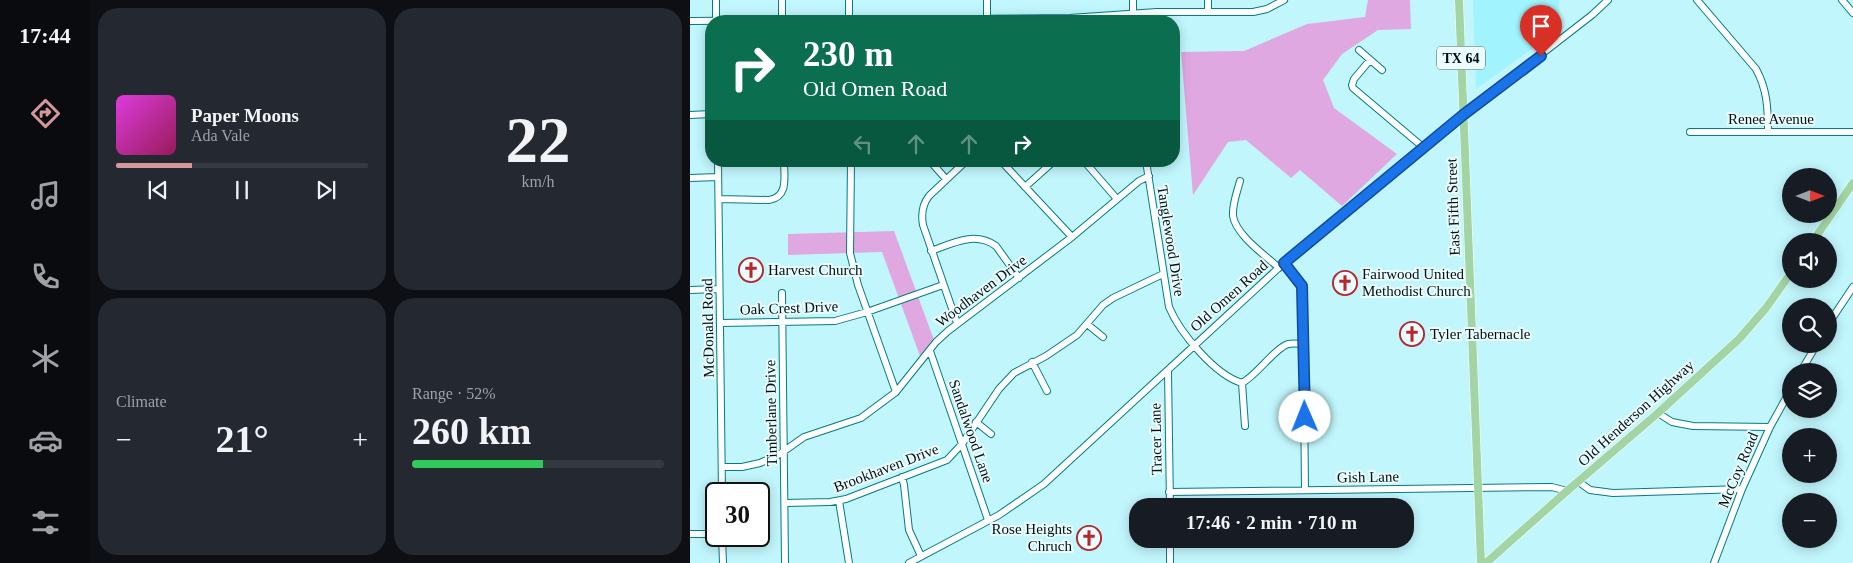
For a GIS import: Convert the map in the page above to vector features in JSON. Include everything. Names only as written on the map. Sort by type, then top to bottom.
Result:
[{"type":"main road","name":"East Fifth Street","points":[[1459,0],[1481,563]]},
{"type":"main road","points":[[1819,233],[1853,183]]},
{"type":"main road","name":"Old Henderson Highway","points":[[1486,563],[1658,413],[1739,339],[1766,308],[1782,285]]},
{"type":"street","points":[[716,0],[716,15]]},
{"type":"street","points":[[782,0],[782,15]]},
{"type":"street","points":[[849,0],[849,15]]},
{"type":"street","points":[[987,0],[987,15]]},
{"type":"street","points":[[1133,0],[1133,13]]},
{"type":"street","points":[[1208,0],[1208,12]]},
{"type":"street","points":[[1108,15],[1259,12],[1284,0]]},
{"type":"street","name":"Old Omen Road","points":[[909,563],[988,520],[1044,484],[1281,265],[1463,115],[1592,15],[1608,0]]},
{"type":"street","points":[[1697,0],[1756,69],[1765,89],[1768,131]]},
{"type":"street","points":[[1842,0],[1853,13]]},
{"type":"street","points":[[690,21],[705,21]]},
{"type":"street","points":[[1358,50],[1382,70]]},
{"type":"street","points":[[1370,60],[1353,82],[1353,88],[1424,148]]},
{"type":"street","points":[[690,115],[705,114]]},
{"type":"street","name":"Renee Avenue","points":[[1690,132],[1853,132]]},
{"type":"street","name":"McDonald Road","points":[[718,167],[722,482]]},
{"type":"street","points":[[719,199],[769,200],[777,198],[784,190],[784,167]]},
{"type":"street","points":[[851,167],[850,253],[854,272],[896,392]]},
{"type":"street","points":[[935,167],[946,179]]},
{"type":"street","points":[[957,323],[931,251],[922,218],[924,203],[959,167]]},
{"type":"street","points":[[1007,167],[1072,237]]},
{"type":"street","points":[[1025,186],[1047,167]]},
{"type":"street","points":[[1089,167],[1117,199]]},
{"type":"street","name":"Tanglewood Drive","points":[[1147,167],[1168,307],[1175,321],[1193,346],[1232,379],[1242,383]]},
{"type":"street","name":"Woodhaven Drive","points":[[722,467],[760,463],[812,434],[850,423],[860,418],[896,392],[936,342],[957,323],[1072,237],[1139,180],[1148,176]]},
{"type":"street","points":[[690,178],[718,177]]},
{"type":"street","points":[[1240,181],[1233,207],[1233,216],[1237,228],[1281,265],[1302,286],[1305,490]]},
{"type":"street","points":[[931,251],[960,240],[978,238],[996,246],[1019,278]]},
{"type":"street","name":"Brookhaven Drive","points":[[784,503],[839,500],[856,496],[947,460],[962,444],[1006,381],[1014,373],[1077,335],[1103,305],[1112,298],[1163,274]]},
{"type":"street","name":"Oak Crest Drive","points":[[720,323],[835,321],[868,312],[943,286]]},
{"type":"street","points":[[1837,311],[1853,286]]},
{"type":"street","points":[[690,290],[719,289]]},
{"type":"street","name":"Timberlane Drive","points":[[782,293],[785,563]]},
{"type":"street","points":[[1087,324],[1103,337]]},
{"type":"street","points":[[1245,426],[1242,383],[1250,378],[1283,347],[1293,344],[1304,344]]},
{"type":"street","name":"Sandalwood Lane","points":[[930,351],[988,520]]},
{"type":"street","points":[[1032,362],[1047,391]]},
{"type":"street","name":"Tracer Lane","points":[[1168,371],[1170,498]]},
{"type":"street","name":"McCoy Road","points":[[1714,563],[1742,489],[1782,405]]},
{"type":"street","points":[[1658,413],[1672,422],[1693,426],[1770,427]]},
{"type":"street","points":[[976,422],[991,434]]},
{"type":"street","points":[[902,477],[910,530],[921,556]]},
{"type":"street","points":[[1579,482],[1590,490],[1614,493],[1742,489]]},
{"type":"street","name":"Gish Lane","points":[[1170,492],[1552,486],[1567,491]]},
{"type":"street","points":[[839,500],[849,563]]},
{"type":"street","points":[[690,534],[705,534]]},
{"type":"street","points":[[722,547],[723,563]]},
{"type":"street","points":[[1170,548],[1170,563]]},
{"type":"shaded area","points":[[1368,0],[1410,0],[1411,29],[1378,30],[1342,54],[1323,80],[1334,108],[1397,154],[1342,206],[1300,170],[1291,178],[1246,140],[1228,142],[1193,195],[1181,52],[1244,51],[1307,24],[1365,17]]},
{"type":"shaded area","points":[[1473,0],[1559,0],[1560,29],[1476,89]]},
{"type":"shaded area","points":[[894,231],[934,340],[920,356],[882,252],[788,255],[788,234]]},
{"type":"place","name":"Harvest Church","points":[[751,270]]},
{"type":"place","name":"Fairwood United Methodist Church","points":[[1345,283]]},
{"type":"place","name":"Tyler Tabernacle","points":[[1412,334]]},
{"type":"place","name":"Rose Heights Chruch","points":[[1089,538]]},
{"type":"route","points":[[1305,417],[1302,286],[1284,263],[1463,115],[1541,56]]}]
